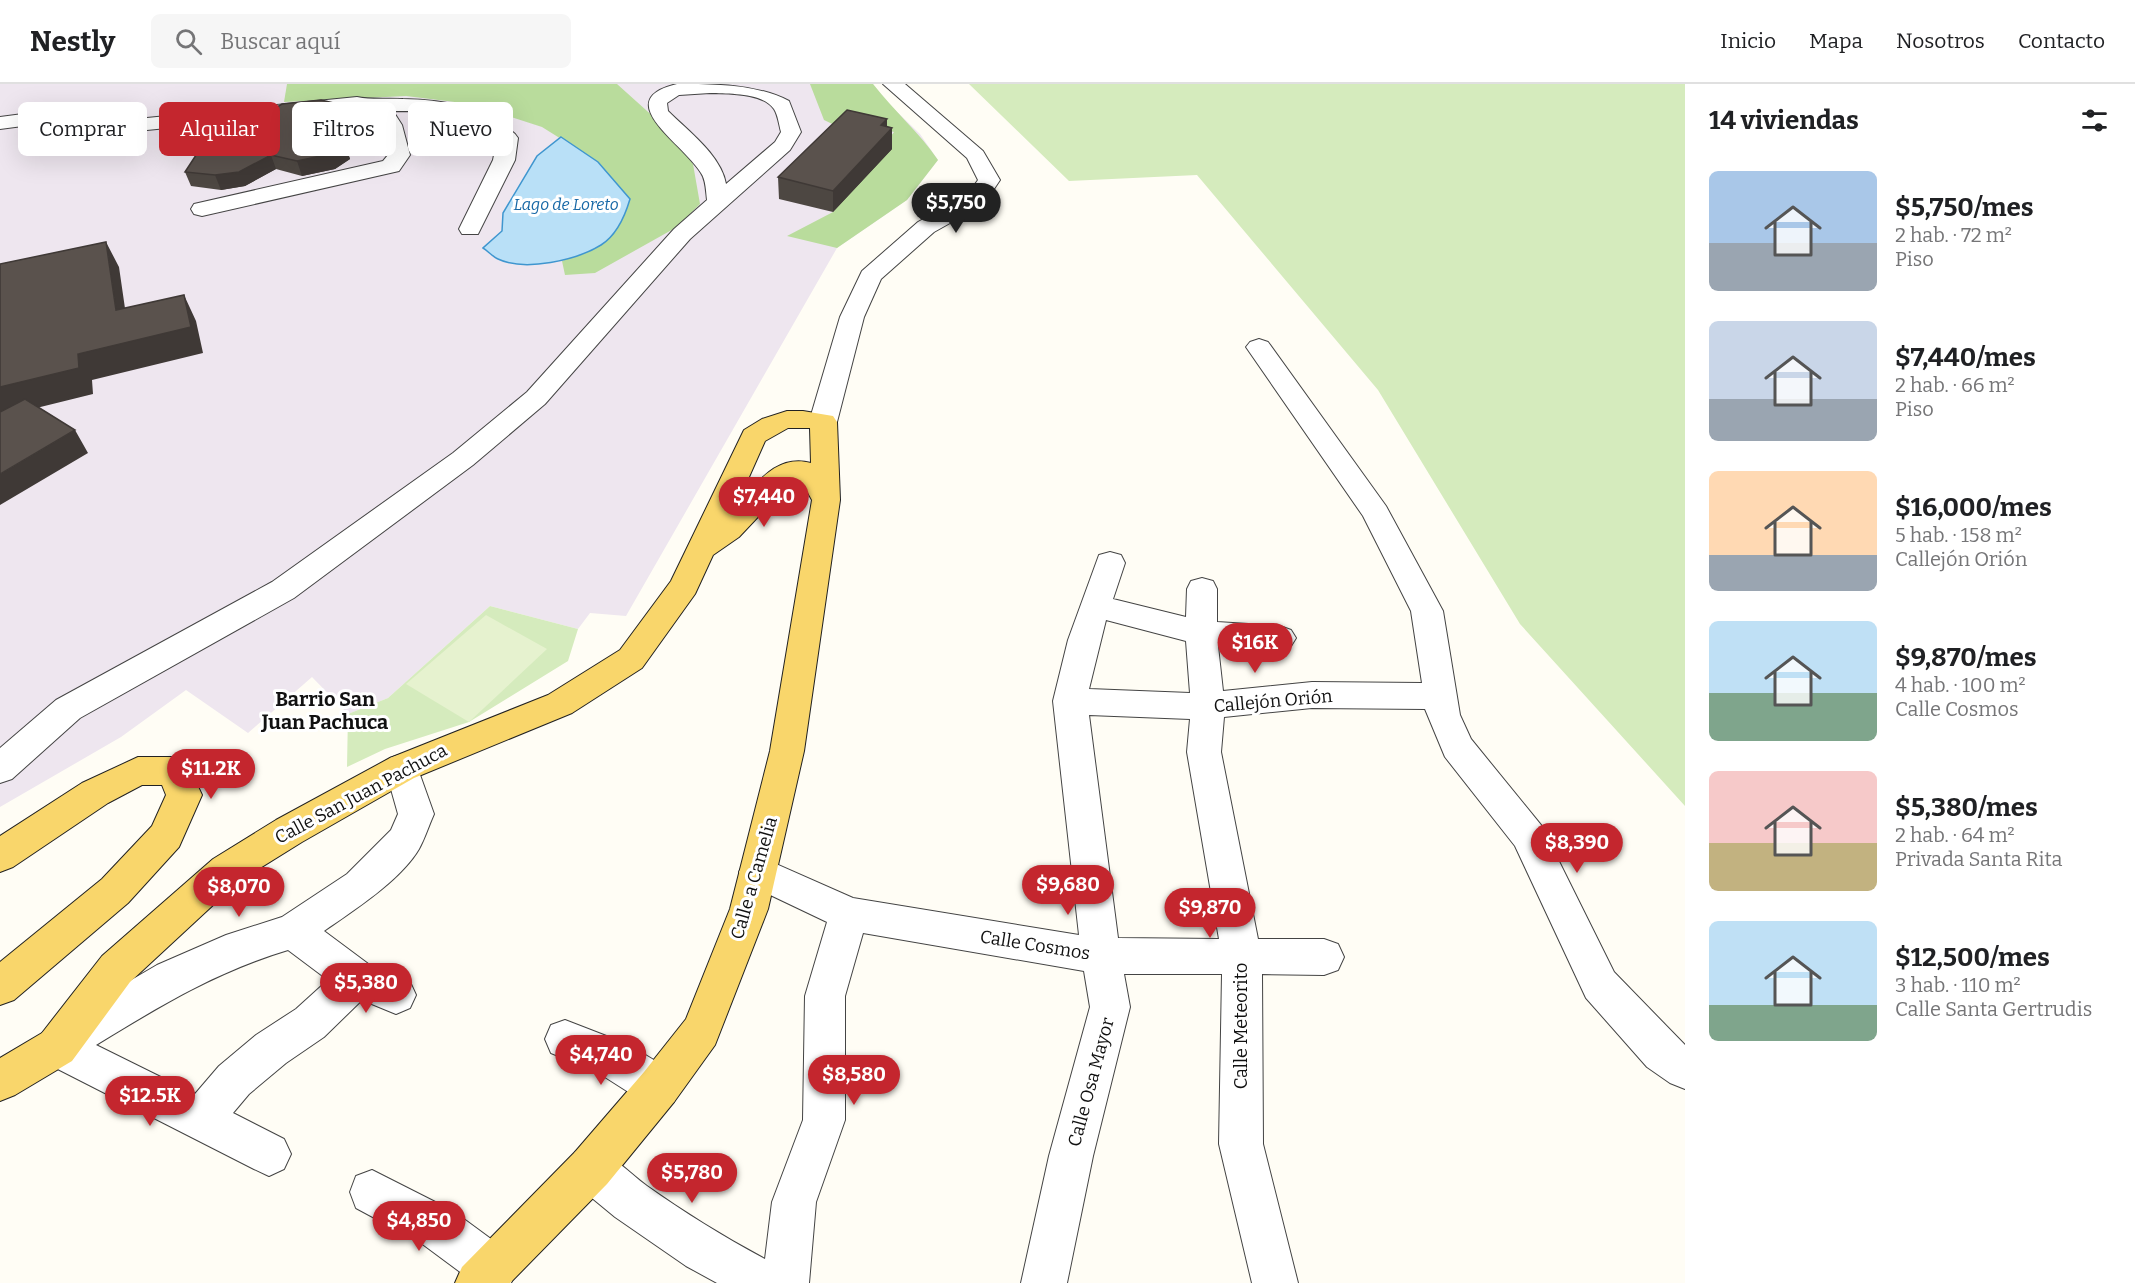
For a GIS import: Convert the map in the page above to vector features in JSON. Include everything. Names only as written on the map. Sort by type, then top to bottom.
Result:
[{"type":"main road","name":"Calle San Juan Pachuca","points":[[0,1081],[57,1047],[116,969],[226,870],[289,831],[402,768],[560,704],[631,659],[684,586],[754,436],[774,422],[799,417],[823,422]]},
{"type":"main road","name":"Calle a Camelia","points":[[486,1276],[591,1168],[659,1087],[701,1031],[749,909],[787,751],[826,500],[823,422]]},
{"type":"main road","name":"Calle San Juan Pachuca","points":[[700,553],[729,530],[779,477],[790,470],[803,470],[814,478],[826,500]]},
{"type":"main road","points":[[0,856],[95,793],[138,771],[174,771],[184,795],[165,836],[115,891],[0,987]]},
{"type":"street","points":[[823,422],[852,317],[870,276],[926,227],[976,199],[989,180],[976,155],[893,84]]},
{"type":"street","points":[[0,769],[68,709],[283,590],[464,459],[536,398],[682,234],[719,204],[783,146],[791,132],[782,106],[764,94],[733,86],[700,87],[668,92],[657,101],[658,112],[704,161],[714,176],[719,204]]},
{"type":"street","points":[[929,90],[940,123]]},
{"type":"street","points":[[396,106],[465,110],[493,123],[508,138],[504,160],[470,229]]},
{"type":"street","points":[[0,123],[38,118],[137,125],[292,110]]},
{"type":"street","points":[[202,209],[373,172],[391,166],[399,156],[396,146]]},
{"type":"street","points":[[1259,346],[1376,513],[1427,611],[1443,716],[1457,747],[1528,836],[1600,985],[1662,1053],[1685,1069]]},
{"type":"street","name":"Calle Osa Mayor","points":[[1044,1283],[1071,1156],[1110,1007],[1101,956],[1070,701],[1095,606],[1110,563]]},
{"type":"street","name":"Calle Meteorito","points":[[1202,589],[1201,633],[1208,707],[1204,752],[1242,957],[1241,1144],[1275,1283]]},
{"type":"street","points":[[1095,606],[1201,633],[1280,638]]},
{"type":"street","name":"Callejón Orión","points":[[1070,701],[1208,707],[1249,700],[1312,695],[1440,696]]},
{"type":"street","points":[[57,1047],[171,978],[240,948],[293,931],[360,886],[405,840],[416,814],[402,768]]},
{"type":"street","name":"Calle Cosmos","points":[[758,872],[849,914],[1101,956],[1324,957]]},
{"type":"street","points":[[786,1283],[794,1202],[824,1120],[825,996],[849,914]]},
{"type":"street","points":[[293,931],[357,980],[396,995]]},
{"type":"street","points":[[202,1118],[234,1080],[271,1049],[310,1023],[357,980]]},
{"type":"street","points":[[565,1039],[612,1058],[659,1087]]},
{"type":"street","points":[[57,1047],[202,1118],[269,1154]]},
{"type":"street","points":[[591,1168],[631,1200],[702,1250],[764,1283]]},
{"type":"street","points":[[372,1192],[438,1227],[486,1276]]},
{"type":"shaded area","points":[[0,84],[873,84],[889,104],[920,134],[938,160],[907,200],[837,248],[626,616],[590,613],[578,629],[490,606],[388,698],[348,714],[312,677],[248,733],[186,690],[121,737],[0,807]]},
{"type":"green space","points":[[287,84],[617,84],[676,137],[693,164],[700,204],[677,227],[595,273],[565,275],[562,261],[603,244],[630,199],[598,162],[542,127],[513,118],[513,102],[455,102],[406,96],[284,102]]},
{"type":"green space","points":[[810,84],[873,84],[938,160],[907,200],[837,248],[787,236],[833,212],[894,132],[872,127],[847,131],[824,120]]},
{"type":"green space","points":[[969,84],[1685,84],[1685,806],[1520,624],[1378,390],[1197,175],[1069,181]]},
{"type":"green space","points":[[490,606],[578,629],[568,661],[469,722],[385,749],[347,767],[348,714],[388,698]]},
{"type":"green space","points":[[486,615],[547,649],[469,722],[406,684]]},
{"type":"water","name":"Lago de Loreto","points":[[561,137],[598,162],[630,199],[620,225],[601,245],[565,259],[522,264],[509,263],[496,258],[483,248],[502,231],[503,213],[537,156]]},
{"type":"building","points":[[321,100],[330,102],[302,102]]},
{"type":"building","points":[[292,103],[292,156],[321,156],[297,161],[275,156],[280,156],[280,105]]},
{"type":"building","points":[[847,110],[887,119],[881,125],[892,128],[833,191],[778,177]]},
{"type":"building","points":[[195,156],[269,156],[239,172],[215,175],[185,172]]},
{"type":"building","points":[[106,242],[116,310],[184,295],[191,327],[78,354],[79,368],[0,387],[0,264]]},
{"type":"building","points":[[25,399],[75,430],[0,474],[0,412]]},
{"type":"district","name":"Barrio San Juan Pachuca","points":[[325,710]]}]
